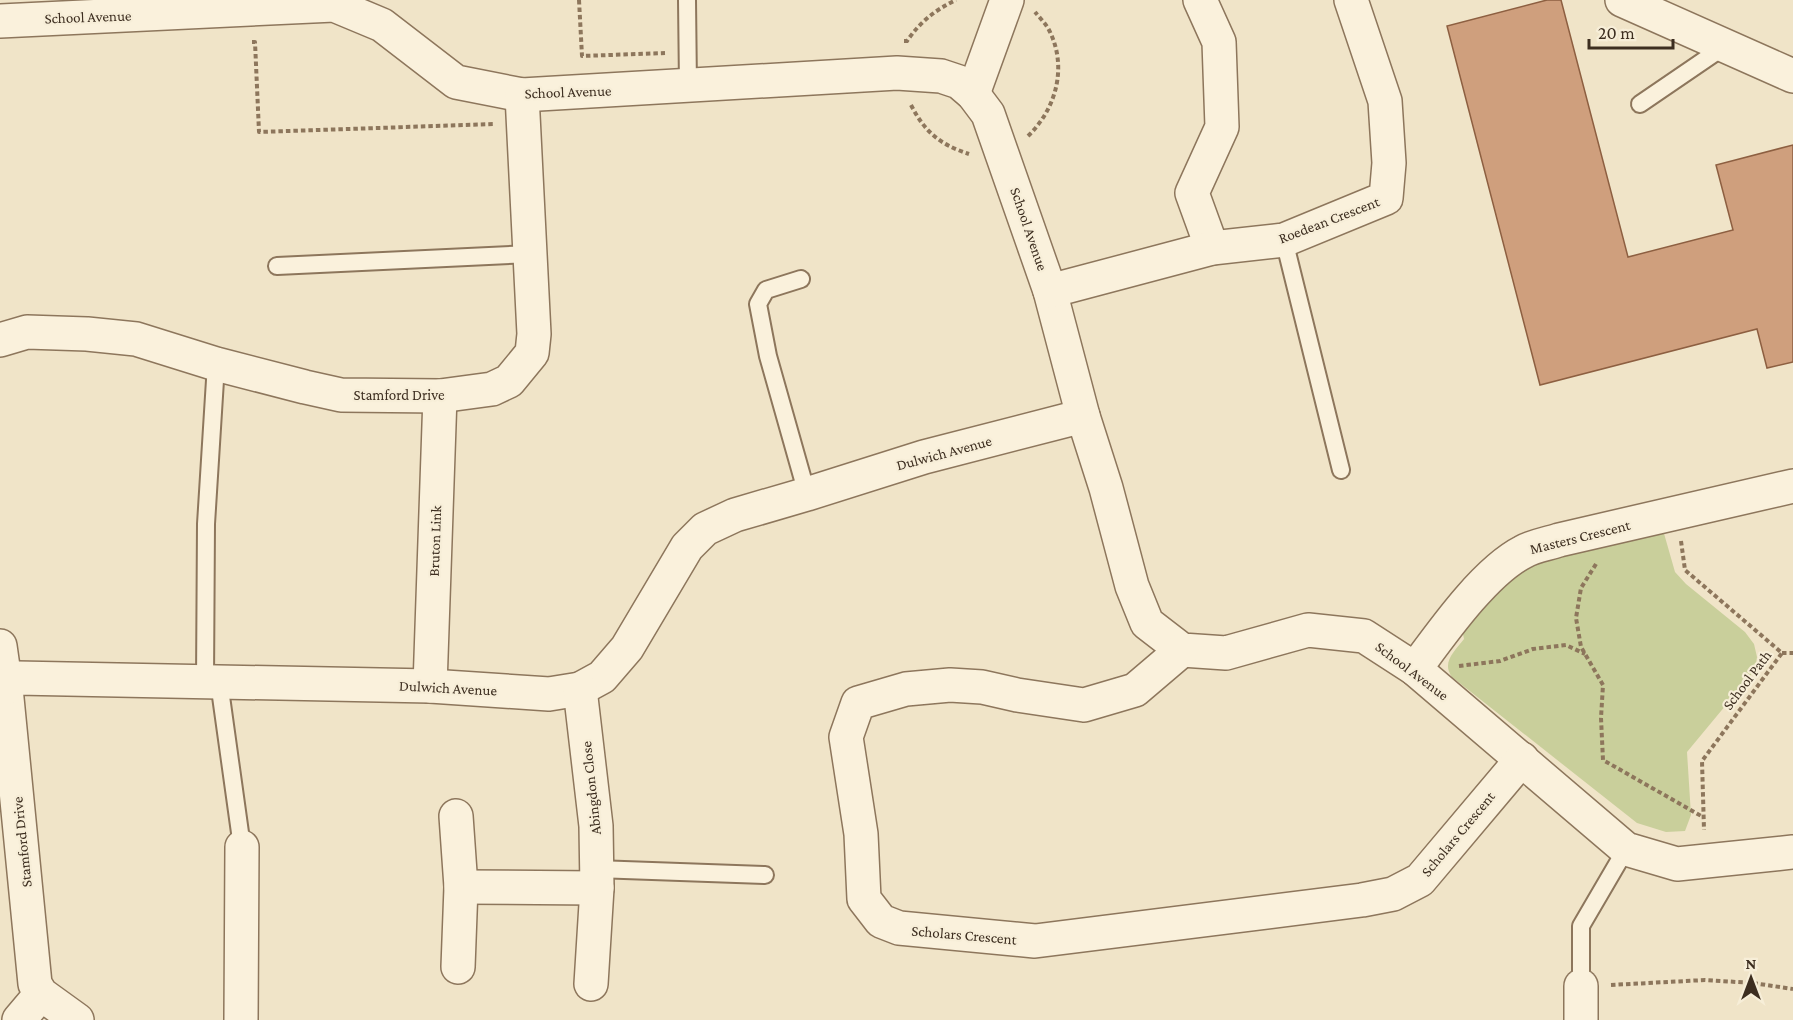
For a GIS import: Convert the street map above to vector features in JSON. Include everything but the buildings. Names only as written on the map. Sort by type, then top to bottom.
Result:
[{"type":"street","points":[[1200,0],[1219,42],[1221,127],[1192,193],[1212,248]]},
{"type":"street","name":"Roedean Crescent","points":[[1050,291],[1212,248],[1284,240],[1386,198],[1389,163],[1385,101],[1351,0]]},
{"type":"street","points":[[1622,0],[1793,76]]},
{"type":"street","name":"School Avenue","points":[[0,21],[283,4],[334,5],[382,25],[456,82],[522,109],[688,86],[905,73],[941,76],[959,82],[973,94],[988,114],[1003,153],[1050,291],[1132,586],[1147,623],[1182,650],[1226,654],[1308,630],[1364,636],[1415,669],[1626,849],[1677,864],[1793,852]]},
{"type":"street","points":[[973,94],[1016,4]]},
{"type":"street","name":"Stamford Drive","points":[[0,340],[27,332],[87,334],[136,339],[216,364],[341,394],[440,396],[492,389],[509,381],[532,353],[534,317],[522,109]]},
{"type":"street","name":"Bruton Link","points":[[430,686],[440,396]]},
{"type":"street","name":"Dulwich Avenue","points":[[6,688],[17,678],[430,686],[549,693],[580,689],[602,676],[627,648],[687,547],[705,529],[735,515],[924,457],[1083,416]]},
{"type":"street","name":"Masters Crescent","points":[[1415,669],[1441,634],[1496,569],[1524,551],[1559,540],[1793,486]]},
{"type":"street","name":"Stamford Drive","points":[[0,646],[35,984],[41,994]]},
{"type":"street","name":"Scholars Crescent","points":[[1182,650],[1135,690],[1084,705],[982,687],[950,685],[906,689],[858,703],[846,737],[861,834],[864,899],[881,921],[899,928],[1035,941],[1362,900],[1393,894],[1420,879],[1522,759]]},
{"type":"street","name":"Abingdon Close","points":[[580,689],[596,826],[597,879],[591,984]]},
{"type":"street","points":[[456,816],[461,887],[458,967]]},
{"type":"street","points":[[242,847],[242,1020]]},
{"type":"street","points":[[461,887],[597,879]]},
{"type":"street","points":[[1581,986],[1581,1020]]},
{"type":"street","points":[[19,1020],[41,994],[77,1020]]},
{"type":"lane","points":[[687,0],[688,86]]},
{"type":"lane","points":[[1640,104],[1725,46]]},
{"type":"lane","points":[[1284,240],[1341,470]]},
{"type":"lane","points":[[278,266],[531,254]]},
{"type":"lane","points":[[801,279],[766,290],[758,304],[768,356],[807,494]]},
{"type":"lane","points":[[216,364],[206,524],[212,681],[242,847]]},
{"type":"lane","points":[[1581,986],[1581,926],[1626,849]]},
{"type":"lane","points":[[597,879],[765,875]]},
{"type":"path","points":[[579,0],[582,56],[687,52]]},
{"type":"path","points":[[895,41],[907,41],[924,19],[956,0]]},
{"type":"path","points":[[905,73],[904,90],[910,105],[921,124],[936,138],[956,150],[976,156],[1003,153],[1029,136],[1037,127],[1049,111],[1057,88],[1057,50],[1049,29],[1035,11],[1016,4]]},
{"type":"path","points":[[243,42],[255,42],[259,132],[522,109]]},
{"type":"path","name":"School Path","points":[[1677,514],[1685,570],[1782,653],[1702,761],[1705,861]]},
{"type":"path","points":[[1615,528],[1581,588],[1576,618],[1581,647],[1604,685],[1601,718],[1604,760],[1704,818]]},
{"type":"path","points":[[1458,666],[1500,661],[1533,649],[1566,645],[1585,654]]},
{"type":"path","points":[[1782,653],[1793,653]]},
{"type":"path","points":[[1581,986],[1705,980],[1793,989]]},
{"type":"green space","points":[[1663,530],[1675,572],[1686,584],[1745,632],[1754,644],[1757,657],[1755,670],[1687,752],[1691,815],[1685,831],[1666,832],[1637,823],[1452,677],[1448,666],[1450,657],[1464,639],[1462,629],[1504,578],[1529,562]]}]
